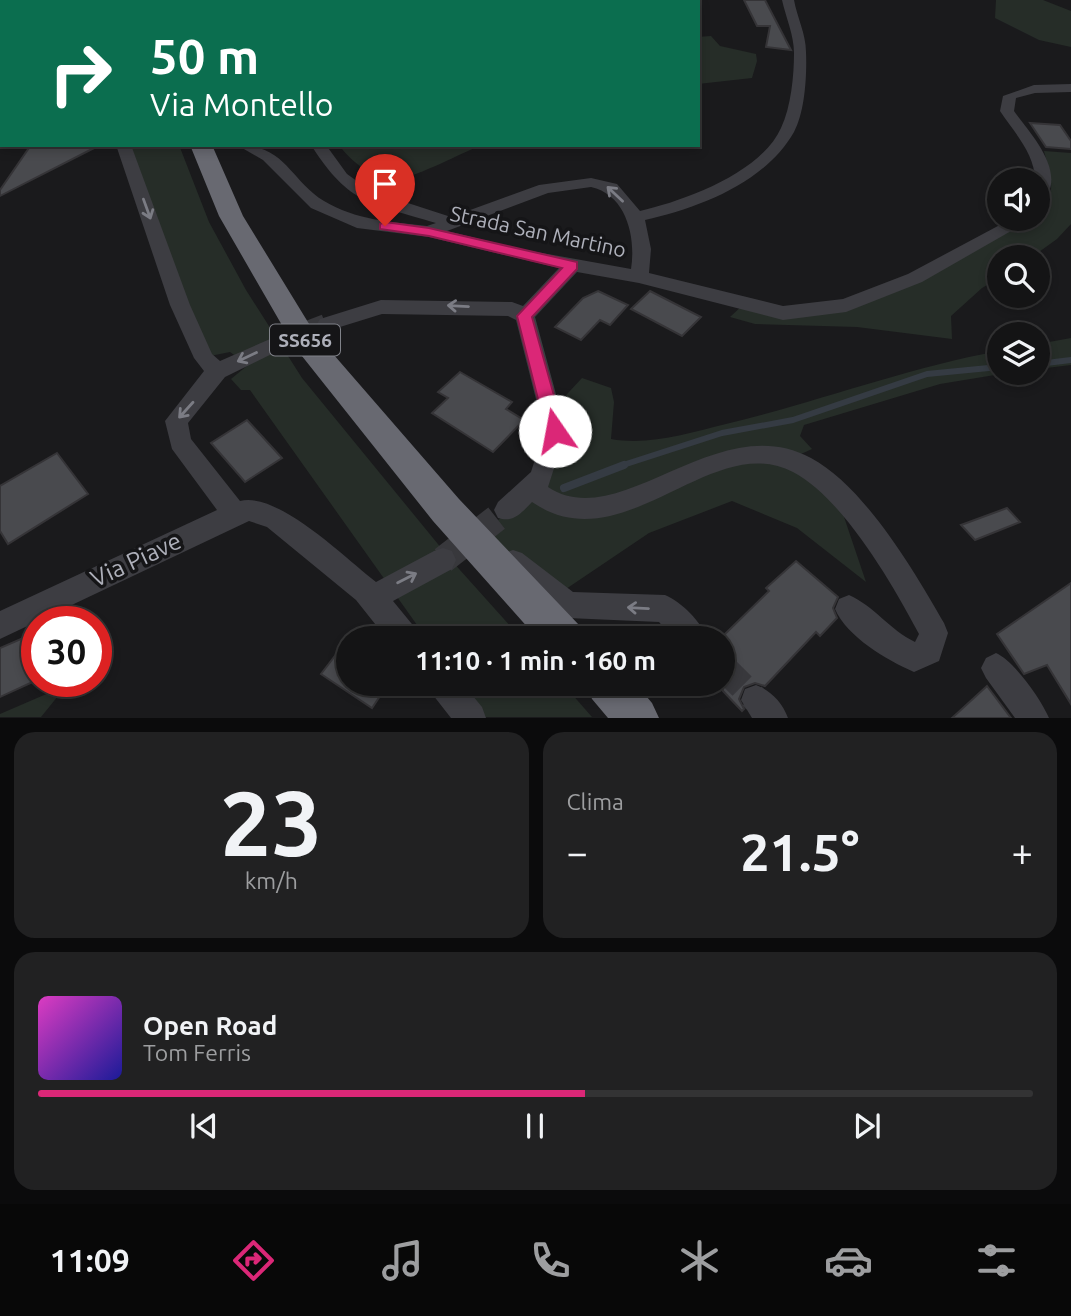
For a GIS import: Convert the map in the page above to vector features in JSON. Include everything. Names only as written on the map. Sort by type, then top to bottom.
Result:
[{"type":"highway","name":"SS656","points":[[202,147],[231,216],[304,339],[446,510],[553,626]]},
{"type":"highway","points":[[618,696],[637,718]]},
{"type":"street","points":[[637,217],[680,207],[700,198],[742,173],[775,148],[788,129],[799,59],[796,27],[788,0]]},
{"type":"street","points":[[1042,168],[1007,111],[1010,96],[1034,89],[1071,88]]},
{"type":"street","points":[[125,147],[180,305],[204,358],[217,371]]},
{"type":"street","name":"Strada San Martino","points":[[248,147],[268,157],[317,204],[363,224],[429,232],[572,266],[639,277],[783,313],[846,305],[915,278],[1001,231]]},
{"type":"street","points":[[319,147],[341,178],[362,191],[386,203],[453,223]]},
{"type":"street","points":[[429,232],[558,184],[587,181],[611,187],[637,217],[644,256],[639,277]]},
{"type":"street","points":[[525,316],[572,266]]},
{"type":"street","points":[[327,324],[382,307],[512,309],[525,316],[555,431],[541,478],[507,510]]},
{"type":"street","points":[[277,343],[217,371],[176,421],[180,442],[235,514],[249,510],[275,518],[372,598],[395,626]]},
{"type":"street","points":[[531,488],[554,504],[577,510],[601,508],[706,466],[748,456],[773,456],[802,464],[826,483],[870,531],[934,633],[929,651],[914,657],[889,645],[849,608]]},
{"type":"street","points":[[446,510],[568,605],[664,609],[681,626]]},
{"type":"street","name":"Via Piave","points":[[0,625],[235,514]]},
{"type":"street","points":[[372,598],[443,560]]},
{"type":"street","points":[[996,668],[1034,718]]},
{"type":"street","points":[[454,696],[471,718]]},
{"type":"shaded area","points":[[996,0],[1043,0],[1071,11],[1071,47],[1039,40],[995,18]]},
{"type":"shaded area","points":[[711,36],[720,46],[756,54],[757,61],[752,78],[700,84],[700,37]]},
{"type":"shaded area","points":[[127,147],[180,147],[209,222],[246,290],[302,378],[451,560],[510,626],[418,626],[250,390],[241,390],[231,379],[248,365],[230,352],[205,357]]},
{"type":"shaded area","points":[[341,147],[476,147],[399,179],[382,178],[350,158]]},
{"type":"shaded area","points":[[1044,151],[1071,153],[1071,224],[1049,245],[987,245],[987,285],[951,316],[952,339],[857,327],[755,324],[730,317],[744,304],[785,314],[848,307],[916,280],[1008,231],[1050,231],[1051,184]]},
{"type":"shaded area","points":[[1071,338],[1071,365],[1050,368],[1050,342]]},
{"type":"shaded area","points":[[987,353],[987,376],[940,384],[804,425],[800,436],[812,449],[801,454],[806,473],[843,514],[866,582],[797,528],[732,501],[649,533],[563,591],[548,584],[484,531],[539,488],[555,407],[582,378],[611,388],[614,402],[611,439],[640,441],[698,431]]},
{"type":"shaded area","points":[[468,696],[574,696],[592,717],[483,717]]},
{"type":"shaded area","points":[[39,697],[57,697],[41,717],[0,717],[0,714]]},
{"type":"building","points":[[744,0],[765,0],[791,50],[766,47],[770,26],[757,26]]},
{"type":"building","points":[[1030,123],[1060,125],[1071,141],[1071,149],[1046,147]]},
{"type":"building","points":[[30,147],[96,147],[0,196],[0,190]]},
{"type":"building","points":[[598,291],[628,305],[610,325],[600,320],[581,340],[555,327],[583,298]]},
{"type":"building","points":[[650,291],[701,317],[682,336],[631,309]]},
{"type":"building","points":[[460,372],[512,402],[506,409],[524,420],[493,452],[432,413],[448,398],[438,392]]},
{"type":"building","points":[[247,420],[282,458],[245,482],[211,443]]},
{"type":"building","points":[[57,453],[88,494],[8,544],[0,531],[0,486]]},
{"type":"building","points":[[1007,508],[1020,522],[975,540],[961,525]]},
{"type":"building","points":[[796,561],[838,597],[833,608],[837,618],[820,636],[816,632],[765,686],[755,683],[744,687],[739,699],[744,709],[742,711],[728,696],[735,696],[733,626],[769,591],[766,588]]},
{"type":"building","points":[[1071,583],[1071,704],[1047,665],[1024,674],[997,634]]},
{"type":"building","points":[[21,639],[21,687],[0,697],[0,648]]},
{"type":"building","points":[[336,655],[336,684],[321,674]]},
{"type":"building","points":[[987,686],[1011,718],[952,718]]},
{"type":"building","points":[[354,696],[380,696],[372,708]]},
{"type":"waterway","points":[[1050,363],[1071,360]]},
{"type":"waterway","points":[[620,466],[722,433],[793,420],[927,374],[987,368]]},
{"type":"waterway","points":[[564,488],[624,465]]},
{"type":"tunnel","points":[[277,343],[327,324]]},
{"type":"tunnel","points":[[443,560],[507,510]]},
{"type":"tunnel","points":[[735,679],[756,700]]},
{"type":"route","points":[[385,226],[429,232],[572,266],[525,316],[555,431]]}]
